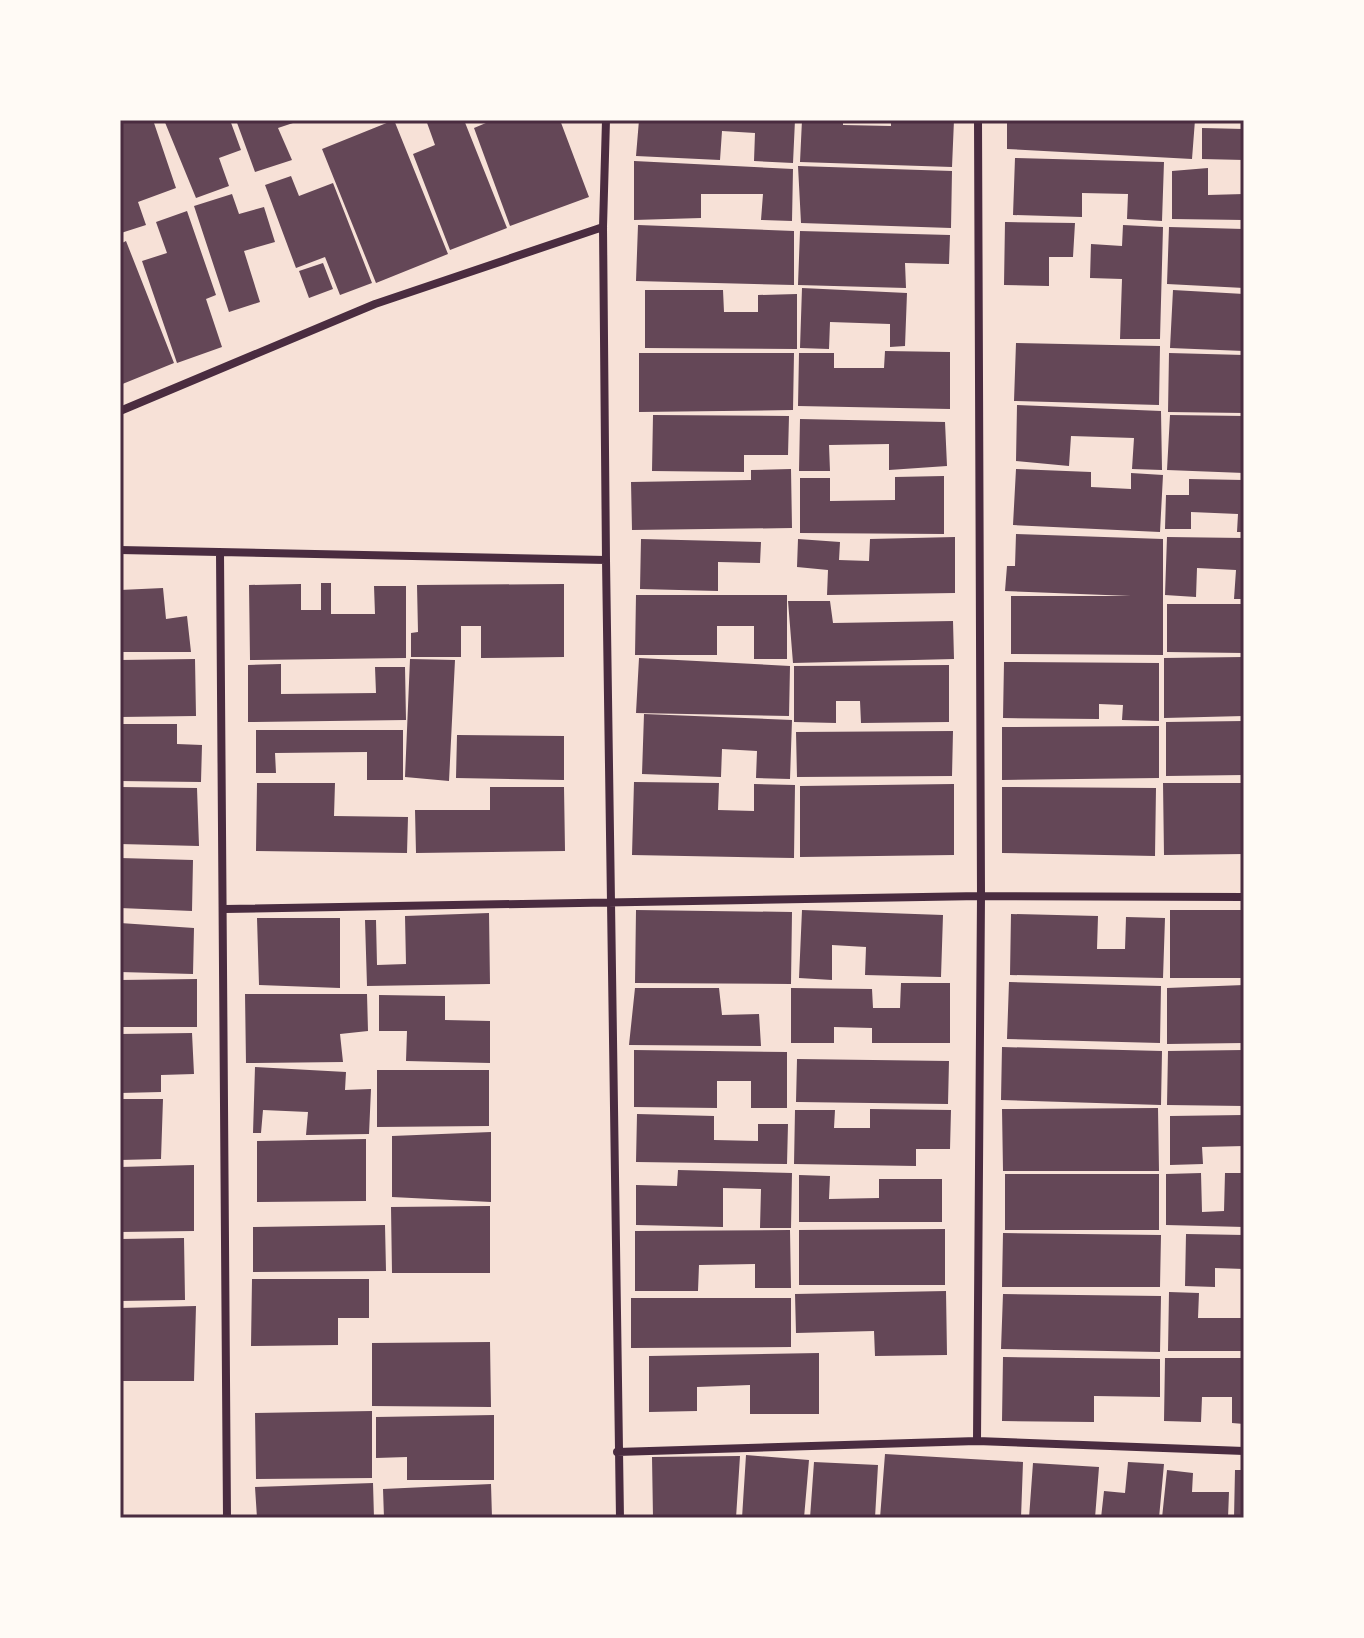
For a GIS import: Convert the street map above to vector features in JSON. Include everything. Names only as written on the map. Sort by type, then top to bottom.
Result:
[{"type":"street","points":[[606,120],[603,227],[609,904],[620,1518]]},
{"type":"street","points":[[977,1441],[981,896],[978,120]]},
{"type":"street","points":[[120,411],[375,304],[603,227]]},
{"type":"street","points":[[120,550],[606,560]]},
{"type":"street","points":[[220,553],[225,909],[227,1518]]},
{"type":"street","points":[[225,909],[981,896],[1244,897]]},
{"type":"street","points":[[617,1452],[977,1441],[1244,1451]]},
{"type":"building","points":[[120,120],[153,120],[176,188],[138,202],[146,225],[121,233]]},
{"type":"building","points":[[164,120],[230,120],[241,150],[219,158],[229,186],[196,198]]},
{"type":"building","points":[[236,120],[302,120],[278,128],[292,160],[255,172]]},
{"type":"building","points":[[394,120],[448,254],[376,283],[322,149]]},
{"type":"building","points":[[426,120],[464,120],[507,228],[450,250],[413,154],[435,145]]},
{"type":"building","points":[[493,120],[560,120],[589,197],[510,226],[474,128]]},
{"type":"building","points":[[639,120],[795,120],[793,163],[754,161],[755,133],[722,131],[720,160],[636,156]]},
{"type":"building","points":[[802,120],[843,120],[843,125],[891,126],[891,120],[954,120],[952,167],[800,162]]},
{"type":"building","points":[[1007,120],[1195,120],[1192,159],[1007,149]]},
{"type":"building","points":[[1202,128],[1244,129],[1244,160],[1202,159]]},
{"type":"building","points":[[1015,158],[1164,162],[1162,221],[1127,219],[1128,194],[1082,193],[1082,217],[1013,215]]},
{"type":"building","points":[[634,161],[793,169],[792,221],[761,220],[763,194],[701,194],[701,218],[634,220]]},
{"type":"building","points":[[798,166],[952,171],[951,228],[801,223]]},
{"type":"building","points":[[1208,168],[1208,195],[1244,194],[1244,220],[1172,219],[1172,171]]},
{"type":"building","points":[[291,176],[299,196],[333,183],[372,283],[340,295],[325,257],[296,268],[265,185]]},
{"type":"building","points":[[232,194],[239,214],[264,207],[275,242],[244,251],[260,302],[229,312],[194,206]]},
{"type":"building","points":[[187,211],[216,295],[206,299],[222,347],[177,363],[142,261],[167,253],[156,222]]},
{"type":"building","points":[[1005,222],[1075,223],[1073,257],[1049,257],[1049,286],[1004,285]]},
{"type":"building","points":[[638,225],[794,231],[794,285],[636,281]]},
{"type":"building","points":[[1123,225],[1163,227],[1160,339],[1120,339],[1122,279],[1090,278],[1091,244],[1122,246]]},
{"type":"building","points":[[1169,227],[1244,229],[1244,288],[1167,284]]},
{"type":"building","points":[[800,231],[950,235],[949,264],[905,263],[906,288],[798,285]]},
{"type":"building","points":[[126,241],[174,363],[120,385],[120,244]]},
{"type":"building","points":[[323,263],[333,289],[309,298],[299,271]]},
{"type":"building","points":[[802,288],[907,293],[905,346],[890,347],[890,324],[830,322],[829,349],[800,348]]},
{"type":"building","points":[[645,290],[723,290],[724,312],[758,312],[758,295],[797,294],[797,349],[645,348]]},
{"type":"building","points":[[1173,290],[1244,294],[1244,351],[1170,348]]},
{"type":"building","points":[[1016,343],[1160,346],[1159,405],[1014,401]]},
{"type":"building","points":[[885,351],[950,352],[950,409],[798,406],[799,353],[834,353],[834,368],[884,368]]},
{"type":"building","points":[[639,353],[794,353],[793,410],[639,412]]},
{"type":"building","points":[[1169,353],[1244,355],[1244,413],[1168,412]]},
{"type":"building","points":[[1017,405],[1161,411],[1162,470],[1132,469],[1134,438],[1071,436],[1069,466],[1016,461]]},
{"type":"building","points":[[653,415],[789,416],[788,455],[744,455],[744,472],[652,471]]},
{"type":"building","points":[[1170,415],[1244,416],[1244,473],[1167,470]]},
{"type":"building","points":[[800,419],[945,422],[947,466],[889,470],[889,444],[829,445],[830,471],[799,471]]},
{"type":"building","points":[[791,469],[792,528],[632,530],[631,482],[751,480],[751,470]]},
{"type":"building","points":[[1016,469],[1091,472],[1091,487],[1131,489],[1131,473],[1163,475],[1160,532],[1013,525]]},
{"type":"building","points":[[944,476],[944,534],[800,533],[800,478],[830,478],[830,501],[895,500],[895,477]]},
{"type":"building","points":[[1189,479],[1244,480],[1244,532],[1237,532],[1238,514],[1191,512],[1191,529],[1165,529],[1166,495],[1189,495]]},
{"type":"building","points":[[1016,534],[1163,539],[1163,655],[1011,654],[1011,596],[1131,596],[1005,591],[1007,566],[1015,566]]},
{"type":"building","points":[[955,537],[955,593],[827,595],[828,570],[797,567],[798,539],[840,542],[839,560],[869,561],[870,539]]},
{"type":"building","points":[[1167,537],[1244,538],[1244,599],[1234,599],[1236,570],[1197,568],[1196,597],[1165,595]]},
{"type":"building","points":[[641,539],[761,542],[760,563],[718,562],[718,591],[640,589]]},
{"type":"building","points":[[321,583],[331,583],[331,614],[375,614],[374,586],[406,586],[406,658],[250,660],[249,585],[301,584],[301,610],[321,610]]},
{"type":"building","points":[[564,584],[564,657],[481,658],[481,626],[461,626],[461,657],[411,657],[411,633],[418,632],[417,585]]},
{"type":"building","points":[[163,588],[166,619],[187,616],[191,652],[120,652],[120,590]]},
{"type":"building","points":[[636,595],[787,595],[787,659],[754,659],[754,626],[717,626],[717,655],[635,655]]},
{"type":"building","points":[[788,601],[830,601],[833,623],[953,621],[954,659],[793,663]]},
{"type":"building","points":[[1167,604],[1244,604],[1244,653],[1167,652]]},
{"type":"building","points":[[1244,657],[1244,716],[1164,718],[1164,658]]},
{"type":"building","points":[[639,658],[790,666],[789,716],[636,713]]},
{"type":"building","points":[[195,659],[196,716],[120,717],[120,660]]},
{"type":"building","points":[[410,659],[455,660],[449,781],[405,777]]},
{"type":"building","points":[[1004,662],[1159,663],[1159,721],[1122,720],[1123,705],[1099,704],[1099,719],[1003,718]]},
{"type":"building","points":[[281,664],[281,694],[376,693],[375,667],[405,667],[406,720],[248,722],[248,665]]},
{"type":"building","points":[[949,665],[949,722],[861,723],[860,701],[836,701],[836,723],[794,722],[794,666]]},
{"type":"building","points":[[644,714],[792,720],[790,779],[756,778],[757,751],[722,749],[721,777],[642,774]]},
{"type":"building","points":[[1244,721],[1244,775],[1166,776],[1166,722]]},
{"type":"building","points":[[120,724],[177,724],[177,744],[202,745],[201,782],[120,781]]},
{"type":"building","points":[[1159,726],[1159,778],[1002,780],[1002,727]]},
{"type":"building","points":[[256,730],[403,730],[403,780],[367,780],[367,752],[275,753],[276,773],[256,773]]},
{"type":"building","points":[[953,731],[952,776],[797,777],[796,732]]},
{"type":"building","points":[[457,735],[564,736],[564,780],[456,778]]},
{"type":"building","points":[[634,782],[719,783],[718,810],[754,811],[754,784],[795,785],[794,858],[632,855]]},
{"type":"building","points":[[257,783],[335,783],[334,816],[408,817],[407,853],[256,851]]},
{"type":"building","points":[[1163,783],[1244,783],[1244,854],[1164,855]]},
{"type":"building","points":[[954,784],[954,855],[800,857],[800,786]]},
{"type":"building","points":[[120,787],[197,788],[199,846],[120,844]]},
{"type":"building","points":[[490,787],[564,787],[565,851],[416,853],[415,810],[490,810]]},
{"type":"building","points":[[1002,787],[1156,788],[1155,856],[1002,853]]},
{"type":"building","points":[[120,858],[193,860],[192,911],[120,908]]},
{"type":"building","points":[[636,910],[792,912],[791,984],[635,983]]},
{"type":"building","points":[[802,910],[943,915],[941,977],[865,975],[866,947],[832,945],[832,980],[799,978]]},
{"type":"building","points":[[1170,910],[1244,910],[1244,978],[1170,978]]},
{"type":"building","points":[[489,913],[490,984],[367,986],[365,920],[376,920],[377,965],[406,964],[405,916]]},
{"type":"building","points":[[1011,914],[1098,916],[1097,949],[1125,949],[1126,917],[1165,918],[1163,978],[1010,975]]},
{"type":"building","points":[[257,918],[340,918],[340,988],[259,985]]},
{"type":"building","points":[[120,923],[194,928],[193,974],[120,972]]},
{"type":"building","points":[[197,979],[197,1027],[120,1027],[120,980]]},
{"type":"building","points":[[1009,982],[1161,986],[1160,1043],[1007,1039]]},
{"type":"building","points":[[901,983],[950,983],[950,1043],[872,1043],[872,1028],[834,1027],[834,1043],[791,1043],[791,988],[872,989],[873,1008],[900,1008]]},
{"type":"building","points":[[1244,985],[1244,1043],[1167,1044],[1167,988]]},
{"type":"building","points":[[635,988],[719,988],[722,1015],[759,1014],[761,1046],[629,1045]]},
{"type":"building","points":[[245,994],[367,994],[368,1031],[340,1034],[343,1062],[246,1063]]},
{"type":"building","points":[[379,995],[445,996],[445,1020],[490,1021],[490,1063],[406,1061],[407,1031],[379,1031]]},
{"type":"building","points":[[192,1033],[194,1074],[161,1075],[161,1092],[120,1093],[120,1034]]},
{"type":"building","points":[[1002,1047],[1162,1051],[1161,1105],[1001,1100]]},
{"type":"building","points":[[634,1050],[787,1052],[787,1108],[751,1108],[751,1081],[717,1081],[717,1108],[634,1107]]},
{"type":"building","points":[[1244,1050],[1244,1106],[1167,1105],[1168,1051]]},
{"type":"building","points":[[797,1059],[949,1061],[948,1104],[796,1102]]},
{"type":"building","points":[[255,1067],[346,1072],[345,1090],[371,1089],[369,1134],[306,1135],[308,1112],[263,1110],[261,1133],[253,1133]]},
{"type":"building","points":[[377,1070],[489,1070],[489,1126],[377,1127]]},
{"type":"building","points":[[120,1099],[163,1099],[161,1159],[120,1160]]},
{"type":"building","points":[[1158,1108],[1159,1171],[1003,1171],[1002,1109]]},
{"type":"building","points":[[870,1109],[951,1110],[950,1149],[916,1149],[916,1166],[794,1164],[795,1110],[835,1110],[834,1128],[870,1128]]},
{"type":"building","points":[[637,1114],[714,1116],[714,1140],[758,1141],[758,1124],[788,1124],[787,1164],[636,1162]]},
{"type":"building","points":[[1244,1115],[1244,1146],[1202,1147],[1203,1164],[1170,1165],[1170,1116]]},
{"type":"building","points":[[491,1132],[491,1202],[392,1197],[392,1136]]},
{"type":"building","points":[[366,1139],[366,1201],[257,1202],[257,1141]]},
{"type":"building","points":[[194,1165],[194,1231],[120,1232],[120,1167]]},
{"type":"building","points":[[678,1170],[792,1173],[791,1228],[760,1228],[761,1189],[723,1188],[723,1227],[636,1225],[636,1185],[677,1186]]},
{"type":"building","points":[[1201,1173],[1202,1212],[1224,1211],[1225,1173],[1244,1173],[1244,1227],[1166,1225],[1166,1174]]},
{"type":"building","points":[[1005,1174],[1159,1174],[1159,1230],[1005,1230]]},
{"type":"building","points":[[799,1175],[830,1176],[829,1199],[879,1198],[879,1179],[942,1179],[942,1222],[799,1222]]},
{"type":"building","points":[[490,1206],[490,1273],[392,1273],[391,1207]]},
{"type":"building","points":[[385,1225],[386,1271],[253,1272],[253,1227]]},
{"type":"building","points":[[945,1229],[945,1285],[799,1285],[799,1230]]},
{"type":"building","points":[[790,1230],[791,1288],[755,1288],[755,1264],[699,1265],[698,1291],[635,1291],[635,1231]]},
{"type":"building","points":[[1003,1233],[1161,1235],[1160,1287],[1002,1287]]},
{"type":"building","points":[[1186,1234],[1244,1235],[1244,1269],[1215,1268],[1215,1287],[1185,1286]]},
{"type":"building","points":[[184,1238],[185,1300],[120,1301],[120,1239]]},
{"type":"building","points":[[252,1279],[369,1279],[369,1318],[338,1318],[338,1345],[251,1346]]},
{"type":"building","points":[[946,1291],[947,1355],[875,1356],[874,1331],[796,1333],[795,1294]]},
{"type":"building","points":[[1169,1292],[1199,1293],[1198,1318],[1244,1318],[1244,1351],[1168,1351]]},
{"type":"building","points":[[1003,1294],[1161,1296],[1160,1352],[1001,1349]]},
{"type":"building","points":[[631,1298],[791,1298],[791,1347],[631,1348]]},
{"type":"building","points":[[196,1306],[194,1381],[120,1381],[120,1308]]},
{"type":"building","points":[[490,1342],[491,1407],[372,1406],[372,1343]]},
{"type":"building","points":[[819,1353],[819,1414],[750,1414],[750,1385],[697,1387],[697,1411],[649,1412],[649,1356]]},
{"type":"building","points":[[1003,1357],[1160,1359],[1160,1397],[1094,1396],[1094,1422],[1002,1421]]},
{"type":"building","points":[[1165,1358],[1244,1358],[1244,1424],[1232,1423],[1232,1397],[1202,1397],[1201,1422],[1164,1421]]},
{"type":"building","points":[[372,1411],[372,1478],[256,1479],[255,1413]]},
{"type":"building","points":[[494,1415],[494,1480],[407,1480],[407,1457],[376,1458],[376,1417]]},
{"type":"building","points":[[885,1454],[1023,1462],[1021,1518],[880,1518]]},
{"type":"building","points":[[746,1455],[809,1460],[804,1518],[742,1518]]},
{"type":"building","points":[[740,1456],[736,1518],[653,1518],[652,1457]]},
{"type":"building","points":[[814,1462],[878,1465],[875,1518],[810,1518]]},
{"type":"building","points":[[1128,1462],[1164,1464],[1159,1518],[1101,1518],[1104,1491],[1125,1493]]},
{"type":"building","points":[[1033,1463],[1099,1467],[1095,1518],[1029,1518]]},
{"type":"building","points":[[1167,1470],[1193,1473],[1192,1492],[1229,1492],[1228,1518],[1162,1518]]},
{"type":"building","points":[[1235,1470],[1244,1470],[1244,1518],[1234,1518]]},
{"type":"building","points":[[373,1483],[374,1518],[257,1518],[255,1487]]},
{"type":"building","points":[[491,1484],[492,1518],[384,1518],[383,1489]]}]
